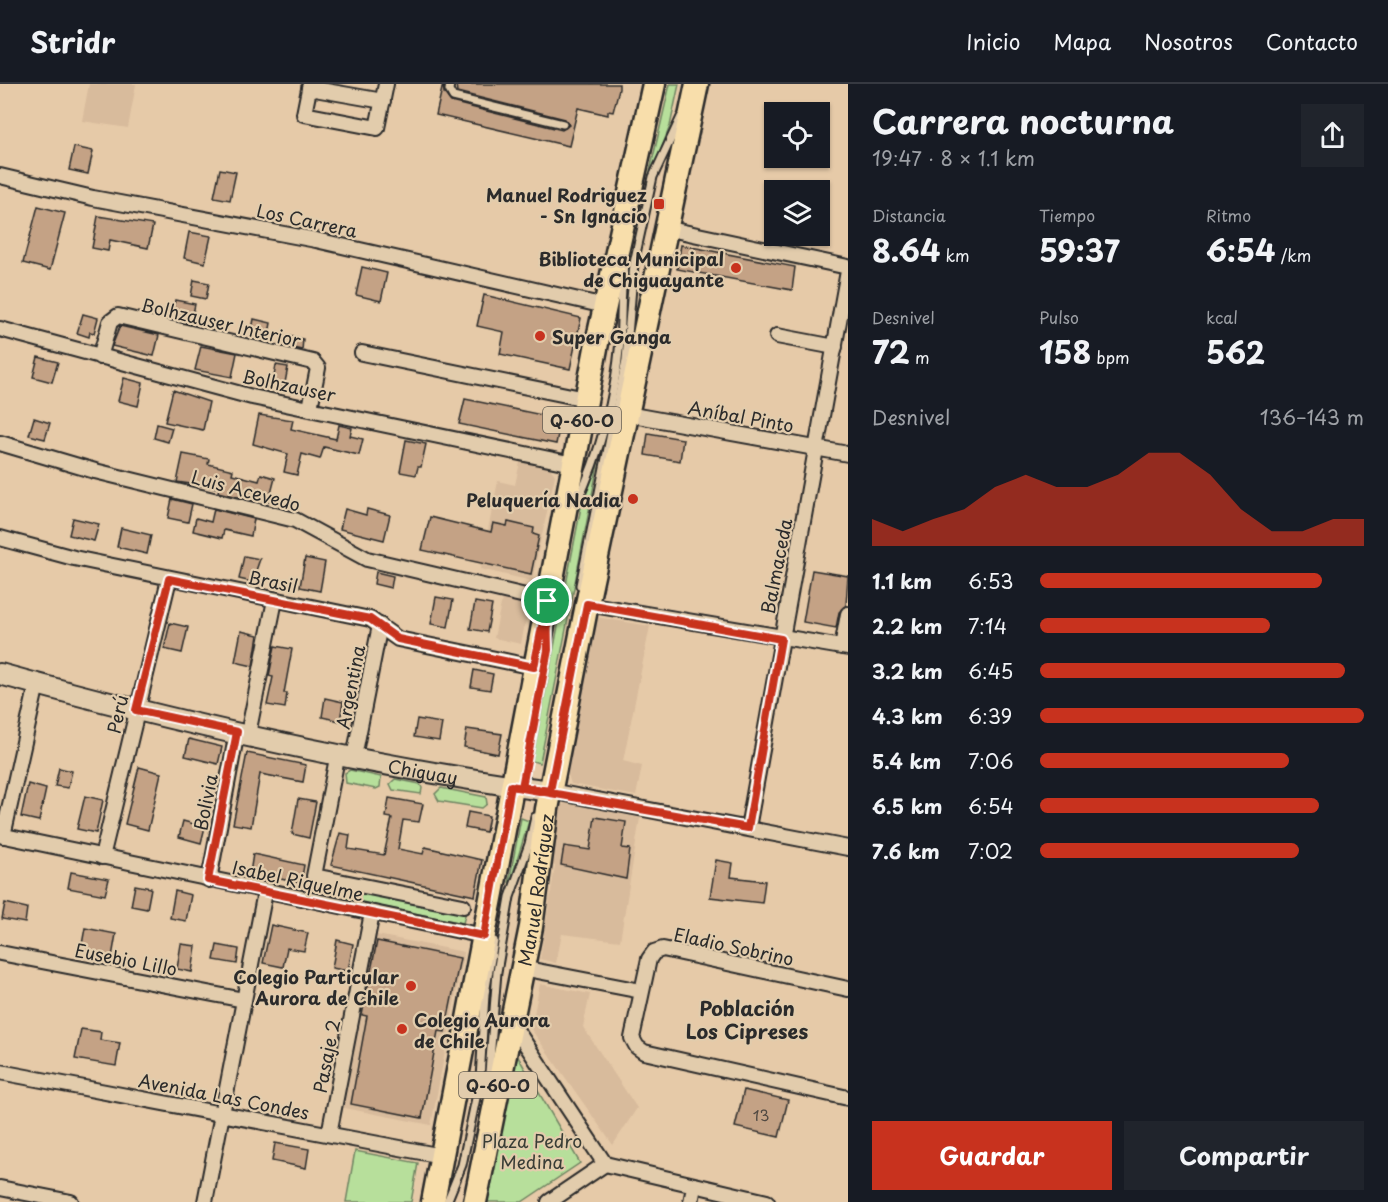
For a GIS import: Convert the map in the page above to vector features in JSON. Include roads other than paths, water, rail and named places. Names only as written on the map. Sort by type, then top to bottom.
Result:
[{"type":"main road","name":"Manuel Rodríguez","points":[[475,1202],[522,968],[541,658],[547,601],[605,306],[654,84]]},
{"type":"main road","name":"Manuel Rodríguez","points":[[432,1202],[484,936],[532,791],[582,601],[627,414],[697,84]]},
{"type":"street","points":[[382,101],[310,86],[304,114],[376,128],[386,84]]},
{"type":"street","name":"Los Carrera","points":[[0,176],[84,196],[316,240],[605,306]]},
{"type":"street","points":[[665,228],[848,269]]},
{"type":"street","name":"Balmaceda","points":[[748,828],[818,448],[848,269]]},
{"type":"street","name":"Bolhzauser Interior","points":[[100,357],[111,319],[118,316],[313,362],[318,368],[310,408]]},
{"type":"street","name":"Bolhzauser","points":[[0,329],[215,388],[573,464]]},
{"type":"street","points":[[777,336],[835,347]]},
{"type":"street","points":[[362,352],[586,399]]},
{"type":"street","name":"Aníbal Pinto","points":[[627,414],[848,454]]},
{"type":"street","name":"Luis Acevedo","points":[[0,443],[95,471],[295,520],[367,559],[547,601]]},
{"type":"street","name":"Brasil","points":[[0,538],[60,555],[169,579],[370,619],[398,639],[541,658]]},
{"type":"street","name":"Perú","points":[[102,857],[169,579]]},
{"type":"street","name":"Bolivia","points":[[208,880],[275,600]]},
{"type":"street","points":[[582,601],[781,639],[845,648],[848,614]]},
{"type":"street","name":"Argentina","points":[[380,625],[314,876],[463,906]]},
{"type":"street","name":"Chiguay","points":[[0,674],[136,710],[346,755],[848,848]]},
{"type":"street","points":[[2,836],[37,684]]},
{"type":"street","name":"Isabel Riquelme","points":[[2,836],[484,936]]},
{"type":"street","points":[[205,1202],[265,892]]},
{"type":"street","name":"Pasaje 2","points":[[329,1134],[372,914]]},
{"type":"street","name":"Eladio Sobrino","points":[[848,989],[663,949],[654,952],[649,959],[633,1038],[640,1050],[848,1098]]},
{"type":"street","name":"Eusebio Lillo","points":[[0,953],[244,1000]]},
{"type":"street","points":[[522,968],[641,991]]},
{"type":"street","points":[[510,1023],[605,1164],[694,1187],[767,1202]]},
{"type":"street","name":"Avenida Las Condes","points":[[0,1072],[442,1156]]},
{"type":"street","points":[[549,1202],[605,1164]]},
{"type":"street","points":[[691,1202],[694,1187]]},
{"type":"street","points":[[0,1188],[71,1202]]},
{"type":"lane","points":[[450,84],[449,90],[453,97],[563,124]]},
{"type":"lane","points":[[582,601],[626,360],[631,278],[651,186],[667,145],[697,84]]},
{"type":"lane","points":[[633,225],[646,168]]},
{"type":"lane","points":[[560,534],[577,503],[602,441],[618,356],[622,285],[631,237]]},
{"type":"lane","points":[[486,1095],[497,972],[510,897],[532,835],[532,791]]},
{"type":"lane","points":[[447,1202],[462,1164],[480,1079],[485,994],[503,890]]},
{"type":"place","name":"Manuel Rodriguez - Sn Ignacio","points":[[659,204]]},
{"type":"place","name":"Biblioteca Municipal de Chiguayante","points":[[736,268]]},
{"type":"place","name":"Super Ganga","points":[[540,336]]},
{"type":"place","name":"Peluquería Nadia","points":[[633,499]]},
{"type":"place","name":"Colegio Particular Aurora de Chile","points":[[411,986]]},
{"type":"place","name":"Colegio Aurora de Chile","points":[[402,1029]]},
{"type":"district","name":"Población Los Cipreses","points":[[747,1020]]},
{"type":"park label","name":"Plaza Pedro Medina","points":[[532,1150]]}]
